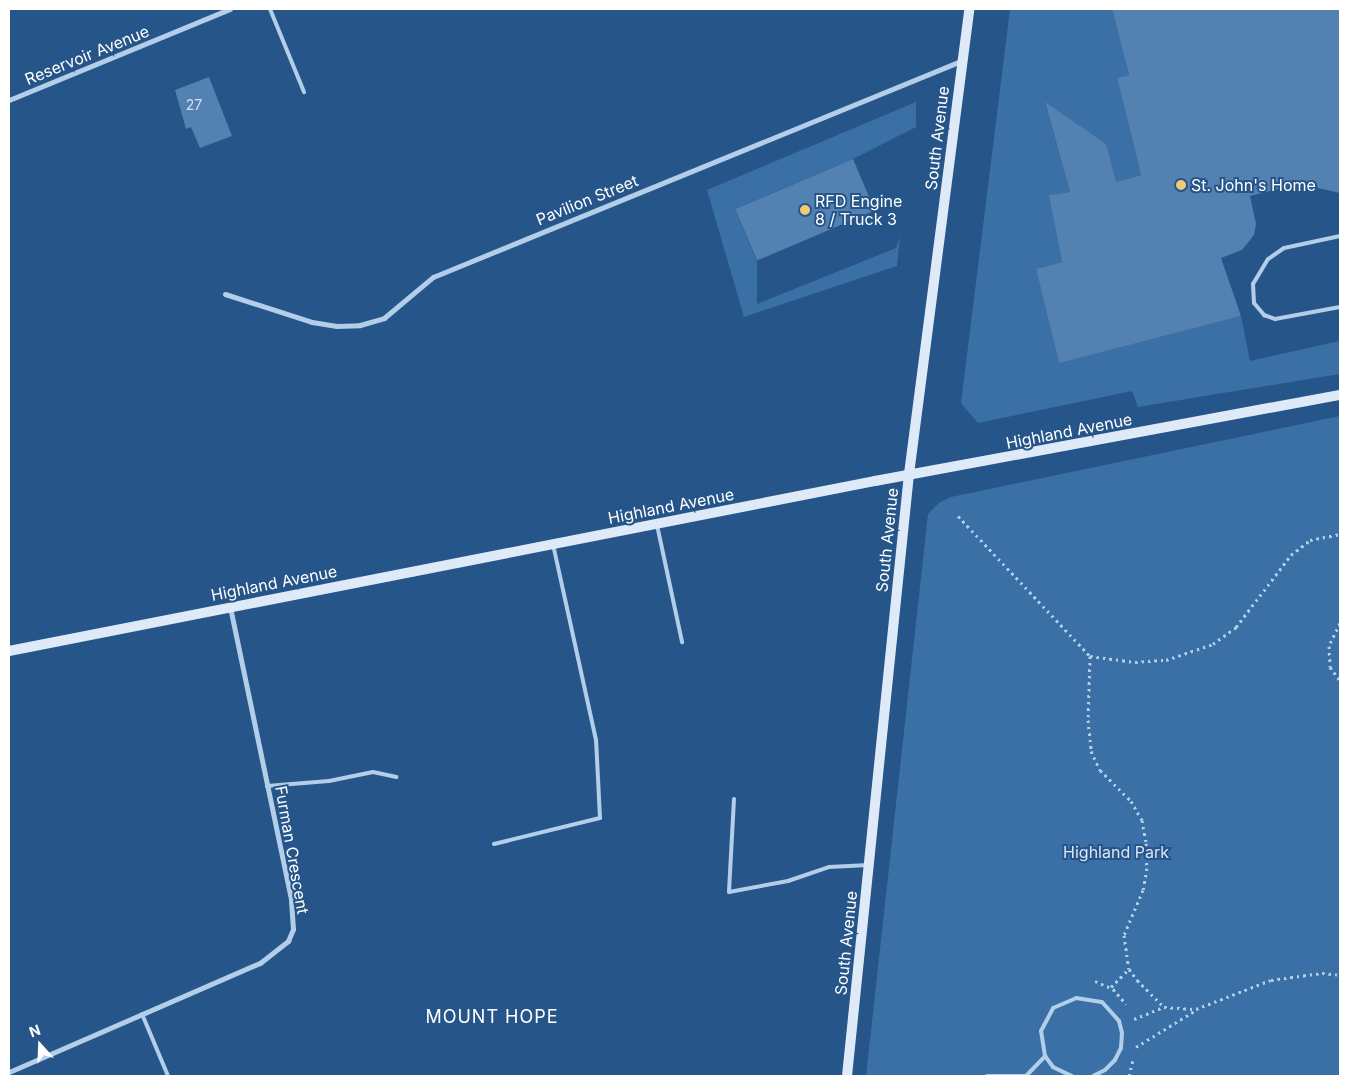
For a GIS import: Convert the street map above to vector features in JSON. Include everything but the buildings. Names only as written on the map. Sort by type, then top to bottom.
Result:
[{"type":"street","name":"Reservoir Avenue","points":[[9,100],[230,9]]},
{"type":"street","name":"South Avenue","points":[[847,1076],[909,474],[969,9]]},
{"type":"street","name":"Pavilion Street","points":[[225,294],[312,322],[337,326],[360,325],[384,318],[433,277],[962,60]]},
{"type":"street","name":"Highland Avenue","points":[[9,651],[909,474],[1340,395]]},
{"type":"street","name":"Furman Crescent","points":[[9,1072],[260,963],[288,941],[293,929],[291,899],[230,607]]},
{"type":"lane","points":[[270,9],[304,92]]},
{"type":"lane","points":[[1340,236],[1284,248],[1268,259],[1253,284],[1254,303],[1264,315],[1275,319],[1340,307]]},
{"type":"lane","points":[[656,524],[682,642]]},
{"type":"lane","points":[[494,844],[600,818],[596,740],[552,544]]},
{"type":"lane","points":[[267,786],[329,781],[373,772],[396,777]]},
{"type":"lane","points":[[734,799],[729,892],[788,881],[829,867],[869,865]]},
{"type":"lane","points":[[1072,1076],[1054,1067],[1045,1056],[1041,1031],[1053,1008],[1076,998],[1102,1002],[1118,1021],[1121,1048],[1106,1070],[1093,1076]]},
{"type":"lane","points":[[142,1014],[168,1076]]},
{"type":"lane","points":[[987,1076],[1026,1076],[1045,1056]]},
{"type":"path","points":[[958,516],[1090,656],[1135,662],[1166,660],[1213,644],[1236,627],[1291,555],[1310,540],[1340,534]]},
{"type":"path","points":[[1340,622],[1329,646],[1330,667],[1340,681]]},
{"type":"path","points":[[1090,656],[1088,720],[1091,751],[1100,770],[1131,801],[1138,814],[1146,843],[1147,868],[1143,890],[1124,935],[1129,969],[1164,1007]]},
{"type":"path","points":[[1111,988],[1129,969]]},
{"type":"path","points":[[1136,1047],[1196,1009],[1271,980],[1322,973],[1340,975]]},
{"type":"path","points":[[1134,1019],[1164,1007],[1196,1009]]},
{"type":"green space","points":[[1010,9],[1112,9],[1129,75],[1117,78],[1141,175],[1116,182],[1045,103],[1070,192],[1050,195],[1062,262],[1036,269],[1059,362],[1241,316],[1250,361],[1340,341],[1340,374],[1138,407],[1132,391],[978,423],[961,403]]},
{"type":"green space","points":[[916,102],[916,127],[853,159],[735,209],[757,262],[757,304],[896,248],[900,237],[897,266],[744,317],[707,190]]},
{"type":"green space","name":"Highland Park","points":[[1340,416],[1340,1076],[866,1076],[928,514],[940,502],[951,497]]},
{"type":"place","name":"St. John's Home","points":[[1181,185]]},
{"type":"place","name":"RFD Engine 8 / Truck 3","points":[[805,210]]},
{"type":"district","name":"MOUNT HOPE","points":[[492,1017]]}]
